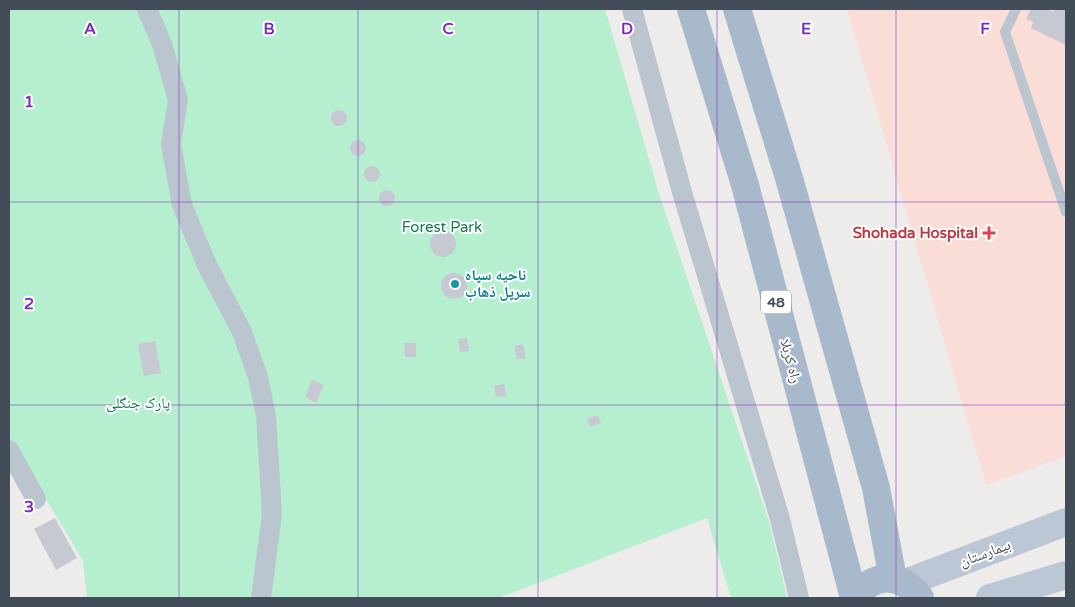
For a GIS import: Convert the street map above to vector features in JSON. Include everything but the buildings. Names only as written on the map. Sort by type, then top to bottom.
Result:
[{"type":"main road","name":"راه کربلا","points":[[691,9],[745,185],[855,598]]},
{"type":"main road","points":[[737,9],[789,178],[876,488],[906,586]]},
{"type":"main road","name":"بیمارستان","points":[[906,586],[1066,522]]},
{"type":"main road","points":[[990,598],[1066,575]]},
{"type":"main road","name":"48","points":[[855,598],[870,583],[881,579],[906,586]]},
{"type":"street","points":[[147,9],[162,44],[178,100],[171,144],[182,205],[207,265],[242,332],[258,377],[266,416],[272,514],[261,598]]},
{"type":"street","points":[[632,9],[682,192],[780,519],[799,598]]},
{"type":"street","points":[[9,450],[36,499]]},
{"type":"lane","points":[[1016,9],[1005,32],[1066,212]]},
{"type":"shaded area","name":"Shohada Hospital","points":[[847,9],[1066,9],[1066,456],[986,485]]},
{"type":"green space","name":"Forest Park","points":[[9,9],[605,9],[660,197],[770,525],[787,598],[731,598],[707,518],[499,598],[87,598],[83,561],[9,437]]},
{"type":"place","name":"Shohada Hospital","points":[[989,233]]},
{"type":"place","name":"ناحیه سپاه سرپل ذهاب","points":[[455,284]]},
{"type":"park label","name":"پارک جنگلی","points":[[138,403]]}]
